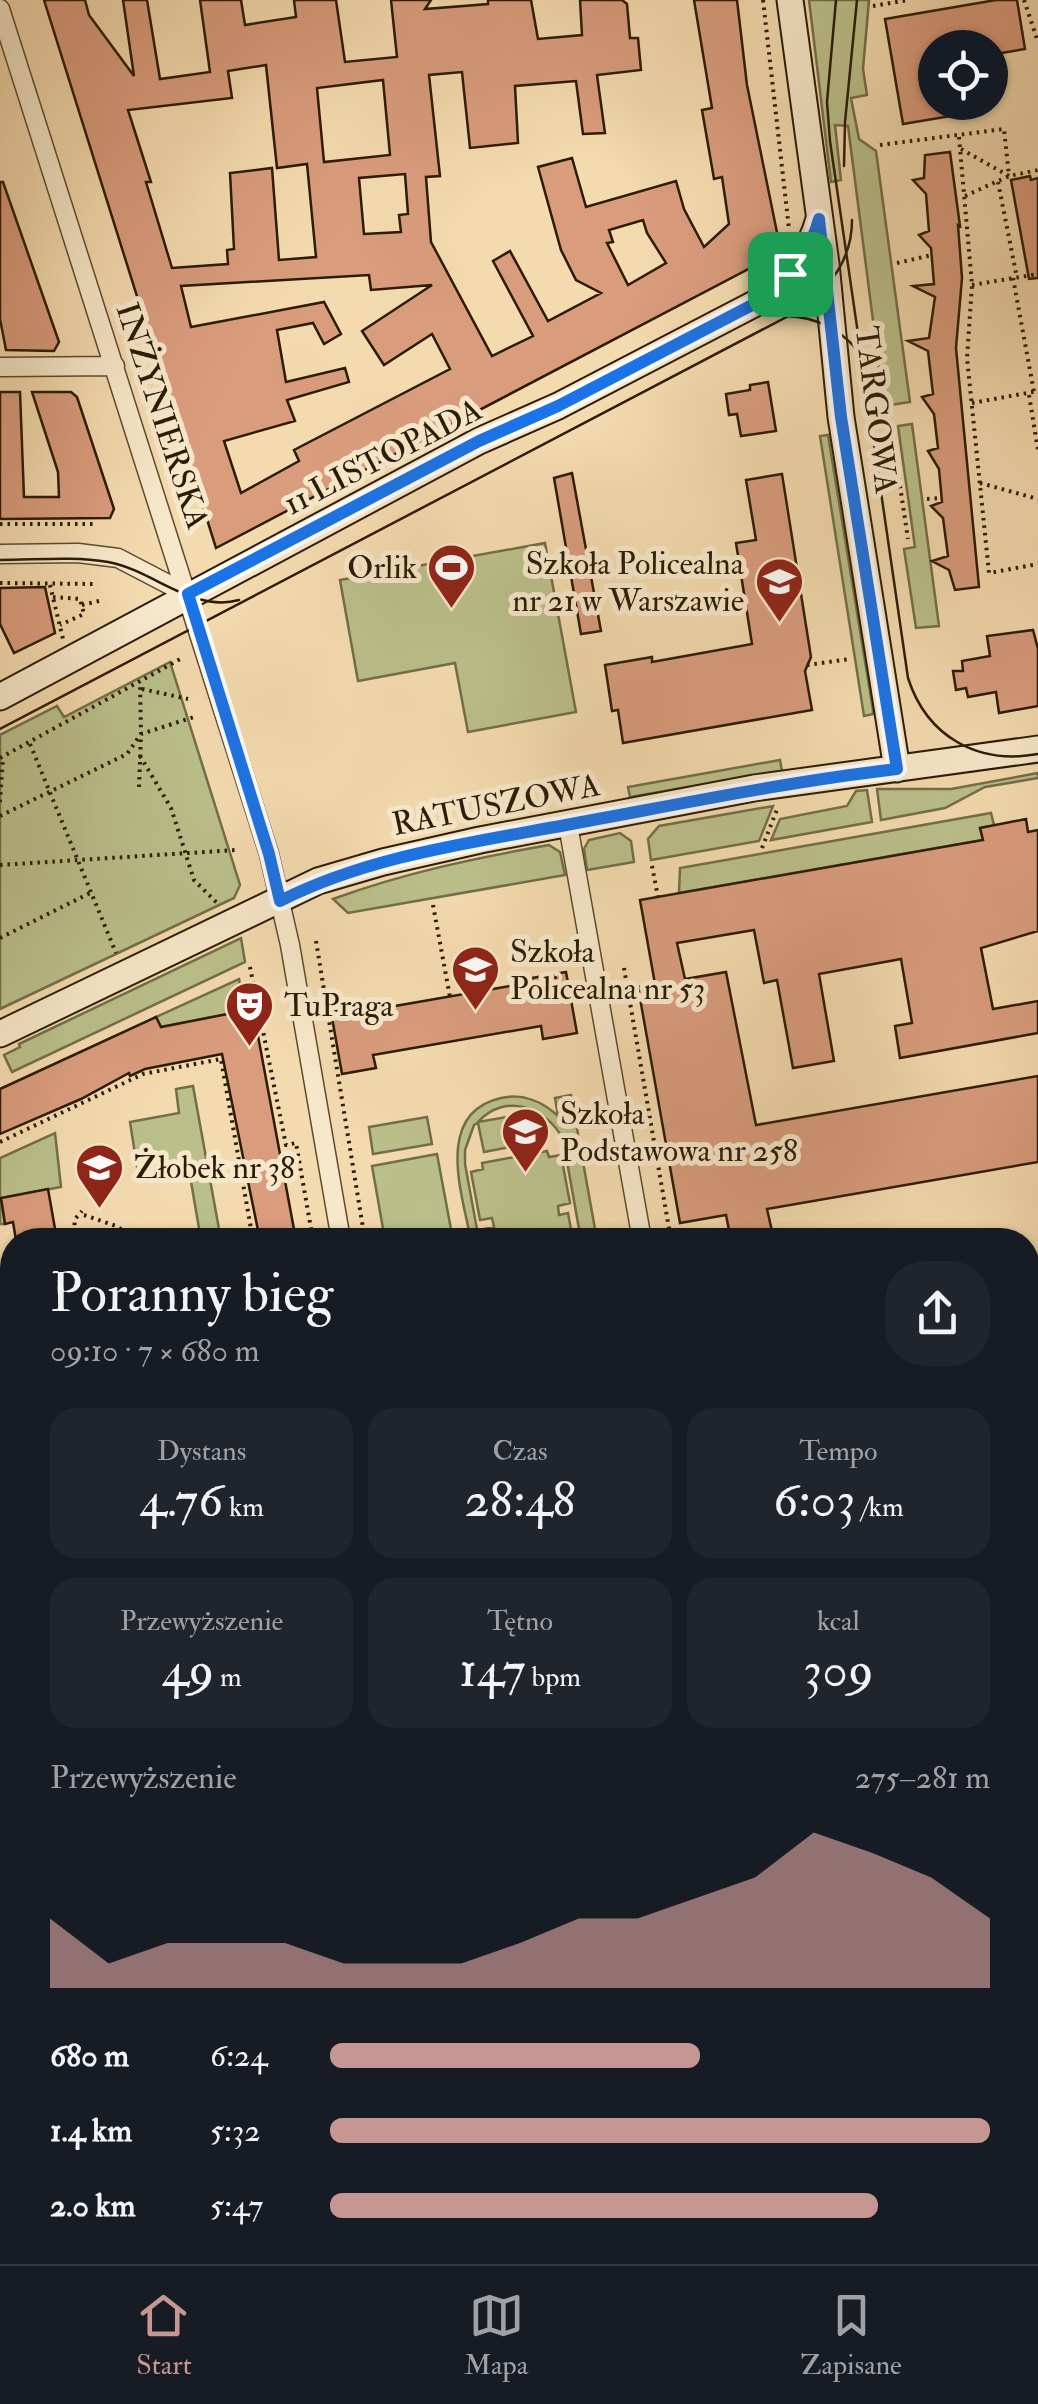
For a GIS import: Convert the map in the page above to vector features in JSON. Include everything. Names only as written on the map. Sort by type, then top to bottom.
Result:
[{"type":"street","name":"TARGOWA","points":[[790,0],[841,417],[897,769]]},
{"type":"street","name":"INŻYNIERSKA","points":[[0,9],[269,854],[338,1228]]},
{"type":"street","name":"11 LISTOPADA","points":[[0,697],[479,441],[558,406],[756,303],[777,288],[799,260],[819,219]]},
{"type":"street","points":[[0,368],[115,366]]},
{"type":"street","points":[[0,554],[78,553],[118,558],[188,594]]},
{"type":"street","name":"RATUSZOWA","points":[[0,1034],[318,882],[383,862],[754,788],[1038,749]]},
{"type":"street","points":[[568,825],[640,1228]]},
{"type":"path","points":[[763,0],[788,224],[799,260]]},
{"type":"path","points":[[874,6],[908,0]]},
{"type":"path","points":[[1024,0],[1038,42]]},
{"type":"path","points":[[880,145],[1004,129],[1009,176]]},
{"type":"path","points":[[959,137],[972,285],[966,342],[989,573],[1038,564]]},
{"type":"path","points":[[960,149],[1009,176]]},
{"type":"path","points":[[965,196],[1009,176],[1038,170]]},
{"type":"path","points":[[998,182],[1033,392],[1038,450]]},
{"type":"path","points":[[960,249],[970,247]]},
{"type":"path","points":[[897,262],[932,255]]},
{"type":"path","points":[[972,285],[1038,274]]},
{"type":"path","points":[[972,403],[1033,392]]},
{"type":"path","points":[[890,418],[908,539]]},
{"type":"path","points":[[980,483],[1038,499]]},
{"type":"path","points":[[970,495],[981,494]]},
{"type":"path","points":[[927,500],[942,498]]},
{"type":"path","points":[[0,524],[96,524]]},
{"type":"path","points":[[0,583],[96,584]]},
{"type":"path","points":[[49,584],[63,639]]},
{"type":"path","points":[[52,597],[80,599],[82,605],[84,614],[60,624]]},
{"type":"path","points":[[82,605],[100,601]]},
{"type":"path","points":[[0,802],[2,758],[192,652]]},
{"type":"path","points":[[807,666],[850,659]]},
{"type":"path","points":[[139,788],[140,682]]},
{"type":"path","points":[[142,689],[188,699]]},
{"type":"path","points":[[0,816],[127,754],[141,734],[194,717]]},
{"type":"path","points":[[30,744],[118,957]]},
{"type":"path","points":[[140,756],[170,808],[194,880],[204,894],[223,907]]},
{"type":"path","points":[[762,848],[778,807]]},
{"type":"path","points":[[0,865],[236,850]]},
{"type":"path","points":[[652,866],[658,897]]},
{"type":"path","points":[[0,938],[90,893]]},
{"type":"path","points":[[433,905],[450,996]]},
{"type":"path","points":[[316,941],[363,1228]]},
{"type":"path","points":[[250,968],[286,1145],[296,1143],[312,1228]]},
{"type":"path","points":[[624,968],[669,1228]]},
{"type":"path","points":[[0,1142],[142,1074],[221,1060],[251,1228]]},
{"type":"path","points":[[74,1228],[76,1219],[83,1213],[119,1228]]},
{"type":"green space","points":[[809,0],[869,0],[863,69],[867,95],[851,98],[859,139],[876,151],[910,402],[884,406],[848,126],[835,125],[841,180],[831,182]]},
{"type":"green space","points":[[912,424],[939,626],[916,628],[904,549],[915,547],[898,426]]},
{"type":"green space","points":[[828,435],[873,710],[873,714],[864,716],[820,436]]},
{"type":"green space","name":"Orlik","points":[[545,543],[576,712],[468,732],[455,663],[358,681],[340,580]]},
{"type":"green space","points":[[170,662],[240,885],[234,898],[0,1009],[0,735],[57,706],[64,717]]},
{"type":"green space","points":[[780,760],[782,771],[630,797],[628,787]]},
{"type":"green space","points":[[1038,773],[1038,778],[985,787],[945,808],[881,820],[877,789],[951,789]]},
{"type":"green space","points":[[867,790],[872,822],[771,840],[780,819],[847,806],[856,791]]},
{"type":"green space","points":[[773,806],[759,841],[651,860],[648,839],[659,826]]},
{"type":"green space","points":[[991,813],[994,825],[981,828],[983,840],[679,893],[680,868]]},
{"type":"green space","points":[[620,833],[631,841],[634,862],[587,870],[584,849],[589,840]]},
{"type":"green space","points":[[549,845],[560,852],[565,875],[348,913],[333,899],[440,867]]},
{"type":"green space","points":[[241,938],[245,962],[12,1072],[4,1055],[20,1047],[19,1044]]},
{"type":"green space","points":[[239,979],[244,1011],[161,1027],[156,1017]]},
{"type":"green space","points":[[193,1086],[219,1228],[199,1228],[188,1164],[138,1173],[130,1122],[179,1113],[176,1089]]},
{"type":"green space","points":[[571,1095],[595,1228],[579,1228],[563,1139],[537,1113],[542,1141],[484,1152],[478,1123],[474,1125],[465,1150],[465,1164],[477,1228],[469,1228],[458,1157],[467,1120],[480,1107],[509,1097],[532,1100],[558,1116],[555,1098]],"holes":[[[524,1107],[536,1112],[478,1122],[500,1108]]]},
{"type":"green space","points":[[427,1117],[432,1144],[373,1154],[369,1127]]},
{"type":"green space","points":[[55,1133],[61,1187],[1,1198],[5,1224],[0,1224],[0,1158]]},
{"type":"green space","points":[[547,1151],[549,1157],[561,1155],[570,1203],[558,1206],[559,1215],[568,1213],[571,1228],[489,1228],[494,1227],[492,1218],[480,1220],[471,1172],[483,1169],[482,1163]]},
{"type":"green space","points":[[437,1154],[451,1228],[383,1228],[372,1166]]},
{"type":"building","points":[[44,0],[85,0],[89,15],[134,76],[123,0],[147,0],[160,79],[210,72],[200,0],[241,0],[245,25],[296,17],[294,0],[336,0],[345,62],[397,57],[391,0],[431,0],[425,9],[488,4],[488,0],[531,0],[538,39],[582,35],[580,0],[622,0],[627,4],[630,38],[638,38],[641,70],[597,75],[605,133],[583,134],[576,81],[515,86],[518,143],[470,148],[462,72],[429,75],[440,176],[426,177],[431,242],[492,356],[533,336],[493,261],[510,251],[548,321],[601,293],[576,280],[561,250],[538,167],[572,158],[586,207],[676,181],[684,209],[704,247],[729,224],[722,177],[714,179],[702,110],[712,108],[694,0],[737,0],[747,85],[781,252],[216,548]],"holes":[[[266,65],[277,168],[307,164],[316,257],[279,260],[272,168],[230,173],[234,249],[227,250],[228,264],[172,268],[128,110],[232,98],[228,71]],[[383,80],[390,155],[324,162],[317,88]],[[405,174],[408,214],[399,215],[401,232],[364,234],[359,178]],[[643,220],[666,263],[628,285],[607,243],[613,242],[609,230]],[[369,275],[371,290],[432,285],[362,331],[384,365],[432,334],[450,369],[294,450],[299,461],[241,493],[224,441],[295,421],[287,400],[349,382],[345,368],[286,382],[277,330],[313,323],[324,344],[341,334],[324,302],[191,327],[181,286]]]},
{"type":"building","points":[[1017,0],[1025,49],[1008,52],[1008,30],[918,30],[918,120],[927,120],[903,124],[885,19]]},
{"type":"building","points":[[950,152],[962,278],[956,348],[979,587],[955,590],[949,570],[932,561],[948,556],[943,518],[931,506],[942,502],[939,469],[928,451],[938,448],[934,414],[922,397],[933,394],[928,351],[908,341],[929,338],[935,297],[913,286],[934,284],[931,248],[919,235],[929,231],[926,194],[913,180],[924,178],[925,155]]},
{"type":"building","points":[[1030,176],[1031,180],[1038,178],[1038,278],[1029,279],[1011,180]]},
{"type":"building","points":[[0,182],[59,342],[54,351],[6,350],[0,319]]},
{"type":"building","points":[[768,382],[776,431],[741,436],[737,414],[729,415],[726,394]]},
{"type":"building","points":[[0,392],[20,392],[24,497],[59,497],[58,472],[32,392],[71,392],[77,397],[114,509],[110,518],[0,519]]},
{"type":"building","points":[[572,473],[601,631],[581,634],[554,478]]},
{"type":"building","points":[[782,474],[811,657],[805,671],[812,710],[623,743],[618,710],[612,711],[605,665],[652,657],[652,662],[752,644],[736,543],[756,540],[746,480]]},
{"type":"building","points":[[45,587],[55,633],[14,653],[0,624],[0,588]]},
{"type":"building","points":[[1033,630],[1038,649],[1038,706],[999,713],[996,692],[968,697],[966,688],[956,690],[953,671],[963,671],[962,661],[990,656],[987,636]]},
{"type":"building","points":[[1026,819],[1028,832],[1038,830],[1038,931],[981,948],[993,1009],[1038,1001],[1038,1033],[900,1058],[895,1026],[912,1023],[901,959],[819,974],[834,1061],[793,1068],[777,980],[764,983],[754,930],[677,943],[685,979],[726,972],[756,1125],[1038,1076],[1038,1162],[767,1209],[771,1228],[729,1228],[726,1215],[680,1223],[638,987],[655,984],[640,900],[983,840],[980,828]]},
{"type":"building","points":[[566,972],[577,1033],[543,1039],[541,1026],[373,1055],[376,1068],[342,1074],[331,1012],[365,1007],[366,1011],[533,982],[532,978]]},
{"type":"building","points":[[253,1009],[294,1228],[258,1228],[222,1054],[145,1069],[130,1076],[129,1073],[0,1134],[0,1089],[156,1017],[161,1027]]},
{"type":"building","points":[[48,1189],[55,1228],[14,1228],[13,1222],[5,1224],[1,1198]]},
{"type":"tram line","points":[[836,0],[827,102],[830,141],[908,678],[928,716],[958,742],[995,755],[1038,754]]},
{"type":"tram line","points":[[844,166],[857,0]]},
{"type":"tram line","points":[[0,729],[796,312],[819,294],[836,273],[848,249],[852,220]]},
{"type":"tram line","points":[[786,316],[829,327],[862,356]]},
{"type":"tram line","points":[[0,560],[108,562],[205,601],[239,600]]},
{"type":"place","name":"Orlik","points":[[452,610]]},
{"type":"place","name":"Szkoła Policealna nr 21 w Warszawie","points":[[779,624]]},
{"type":"place","name":"Szkoła Policealna nr 53","points":[[475,1012]]},
{"type":"place","name":"TuPraga","points":[[249,1048]]},
{"type":"place","name":"Szkoła Podstawowa nr 258","points":[[525,1174]]},
{"type":"place","name":"Żłobek nr 38","points":[[99,1210]]},
{"type":"route","points":[[819,219],[841,417],[897,769],[754,788],[480,840],[335,876],[280,901],[188,594],[479,441],[558,406],[756,303],[790,274],[811,241],[819,219]]}]
